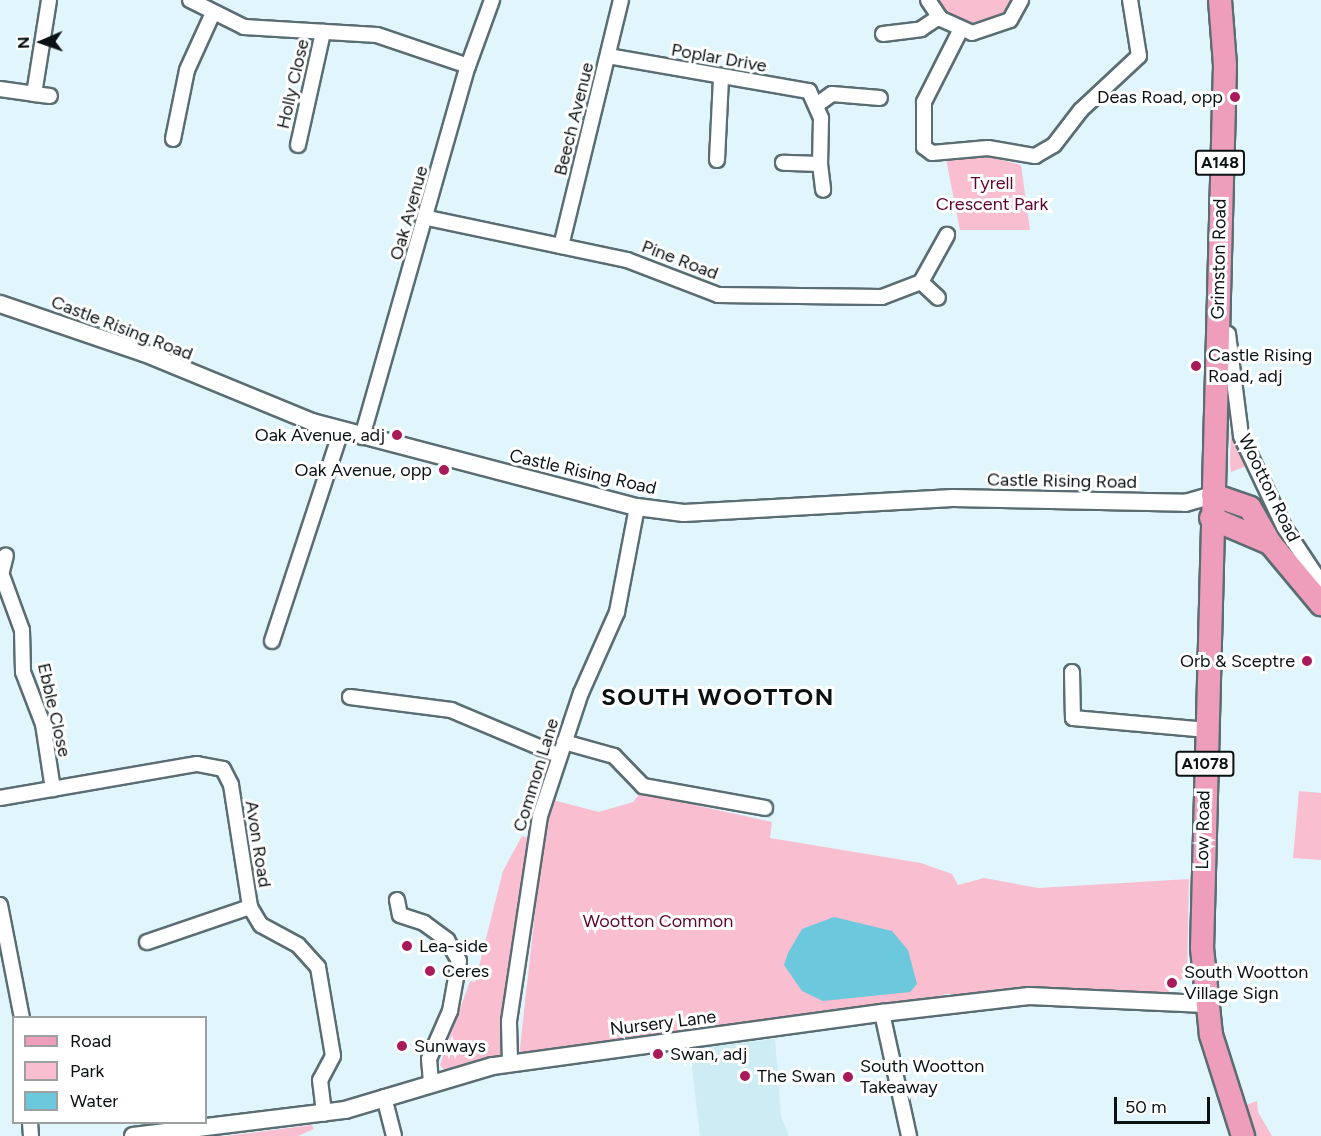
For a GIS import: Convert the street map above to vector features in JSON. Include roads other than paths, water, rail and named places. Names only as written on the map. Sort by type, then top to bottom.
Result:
[{"type":"main road","name":"Grimston Road","points":[[1212,507],[1225,65],[1220,0]]},
{"type":"main road","name":"Wootton Road","points":[[1212,507],[1270,543],[1321,604]]},
{"type":"main road","name":"Low Road","points":[[1212,507],[1207,730],[1202,802],[1205,1004],[1242,1136]]},
{"type":"street","points":[[34,94],[49,0]]},
{"type":"street","points":[[190,0],[244,27],[377,35],[468,66]]},
{"type":"street","name":"Oak Avenue","points":[[362,437],[428,218],[468,66],[492,0]]},
{"type":"street","name":"Beech Avenue","points":[[561,246],[621,0]]},
{"type":"street","points":[[928,0],[939,17],[961,29],[983,31],[1010,20],[1021,0]]},
{"type":"street","points":[[961,29],[924,102],[924,147],[932,153],[988,148],[1035,156],[1054,145],[1081,110],[1139,56],[1130,0]]},
{"type":"street","points":[[173,139],[187,70],[213,13]]},
{"type":"street","points":[[883,34],[921,29],[939,17]]},
{"type":"street","name":"Holly Close","points":[[298,144],[323,32]]},
{"type":"street","name":"Poplar Drive","points":[[608,56],[809,91],[818,104]]},
{"type":"street","points":[[717,160],[721,77]]},
{"type":"street","points":[[0,89],[50,96]]},
{"type":"street","points":[[823,190],[820,164],[821,118],[818,104],[832,94],[880,98]]},
{"type":"street","points":[[783,163],[820,164]]},
{"type":"street","name":"Pine Road","points":[[428,218],[627,260],[718,295],[882,297],[921,282]]},
{"type":"street","points":[[938,298],[921,282],[947,235]]},
{"type":"street","name":"Castle Rising Road","points":[[0,304],[341,431],[637,507],[684,513],[952,498],[1185,502],[1212,507]]},
{"type":"street","name":"Wootton Road","points":[[1218,319],[1228,332],[1241,436],[1284,527],[1321,583]]},
{"type":"street","points":[[272,641],[341,431]]},
{"type":"street","name":"Common Lane","points":[[510,1063],[509,1021],[535,840],[558,755],[617,612],[637,507]]},
{"type":"street","name":"Ebble Close","points":[[6,555],[1,571],[22,630],[23,672],[43,724],[53,789]]},
{"type":"street","points":[[1072,672],[1073,718],[1207,730]]},
{"type":"street","points":[[350,698],[451,710],[558,755]]},
{"type":"street","points":[[564,742],[614,756],[643,786],[765,808]]},
{"type":"street","name":"Avon Road","points":[[0,798],[197,764],[223,769],[231,785],[250,907],[261,925],[298,945],[318,967],[333,1056],[320,1080],[324,1113]]},
{"type":"street","points":[[397,900],[400,915],[424,923],[447,940],[459,962],[450,1011],[429,1059],[431,1081]]},
{"type":"street","points":[[0,904],[22,1016]]},
{"type":"street","points":[[146,941],[250,907]]},
{"type":"street","name":"Nursery Lane","points":[[133,1136],[194,1132],[324,1113],[384,1097],[431,1081],[510,1063],[882,1013],[1029,996],[1205,1004]]},
{"type":"street","points":[[882,1013],[909,1136]]},
{"type":"street","points":[[384,1097],[394,1136]]},
{"type":"water","points":[[834,917],[892,931],[908,950],[917,984],[910,992],[823,1001],[802,991],[784,965],[788,953],[802,929]]},
{"type":"place","name":"Deas Road, opp","points":[[1235,97]]},
{"type":"place","name":"Castle Rising Road, adj","points":[[1196,366]]},
{"type":"place","name":"Oak Avenue, adj","points":[[397,435]]},
{"type":"place","name":"Oak Avenue, opp","points":[[444,470]]},
{"type":"place","name":"Orb & Sceptre","points":[[1307,661]]},
{"type":"place","name":"Lea-side","points":[[407,946]]},
{"type":"place","name":"Ceres","points":[[430,971]]},
{"type":"place","name":"South Wootton Village Sign","points":[[1172,983]]},
{"type":"place","name":"Sunways","points":[[402,1046]]},
{"type":"place","name":"Swan, adj","points":[[658,1054]]},
{"type":"place","name":"The Swan","points":[[745,1076]]},
{"type":"place","name":"South Wootton Takeaway","points":[[848,1077]]},
{"type":"district","name":"SOUTH WOOTTON","points":[[718,697]]},
{"type":"park label","name":"Tyrell Crescent Park","points":[[992,194]]},
{"type":"park label","name":"Wootton Common","points":[[658,921]]}]
